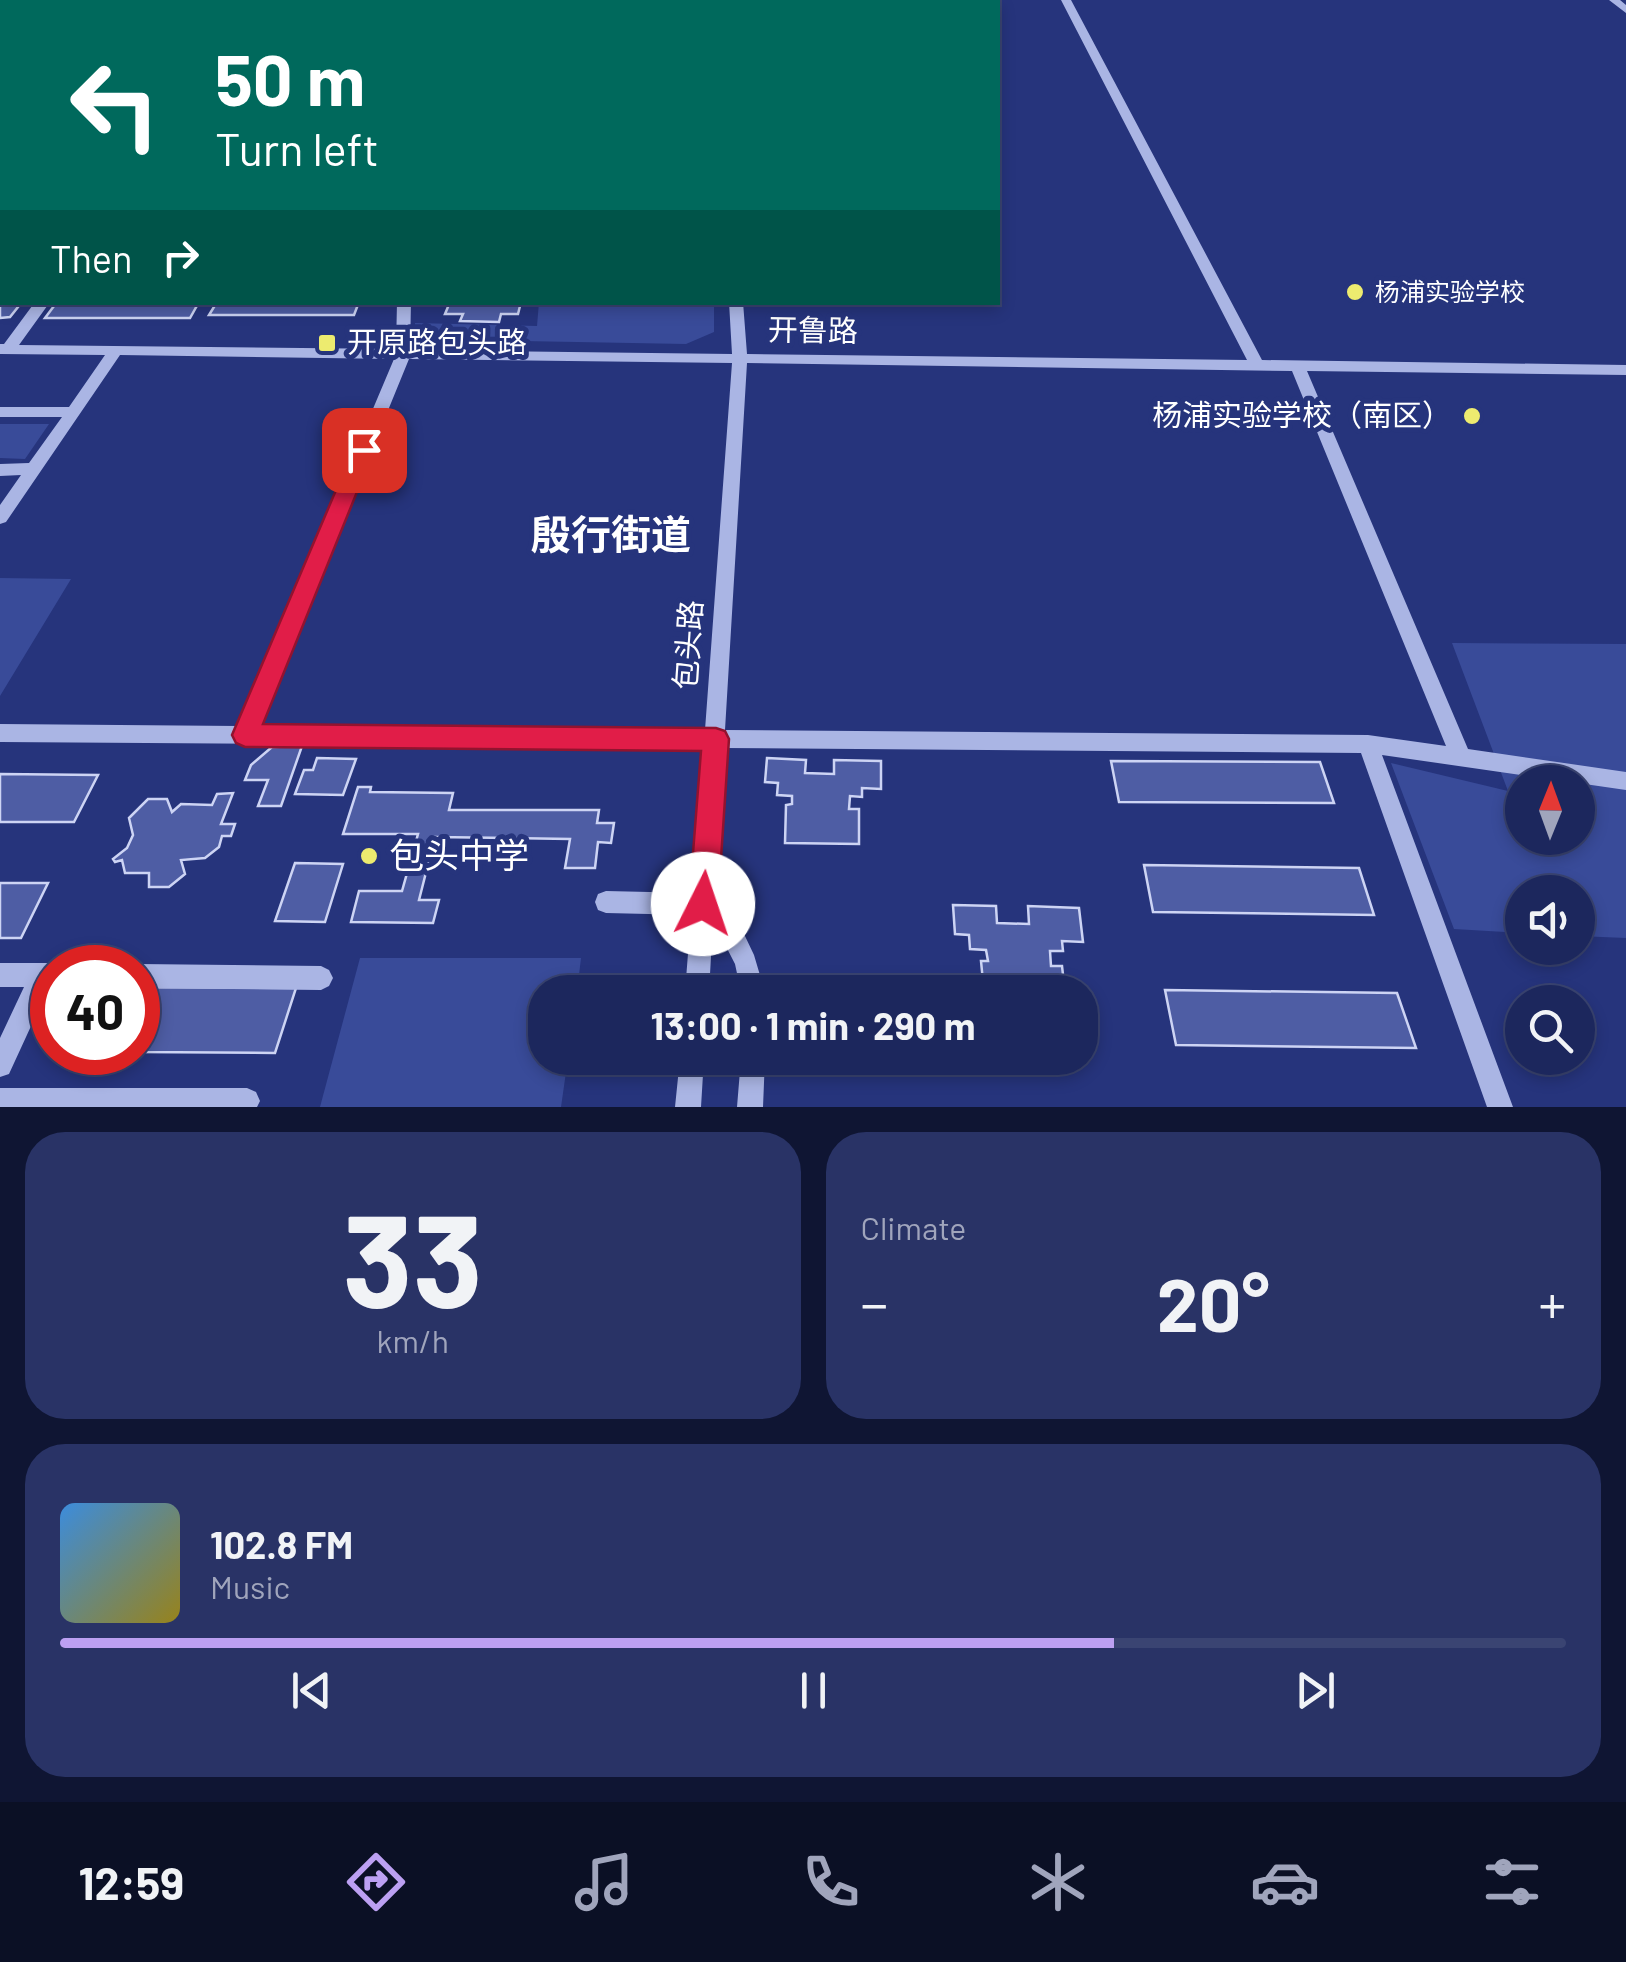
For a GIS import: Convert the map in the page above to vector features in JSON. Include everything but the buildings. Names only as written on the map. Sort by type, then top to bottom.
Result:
[{"type":"street","points":[[1066,0],[1256,364]]},
{"type":"street","points":[[1614,0],[1626,10]]},
{"type":"street","points":[[4,349],[41,305]]},
{"type":"street","points":[[245,735],[403,355],[404,305]]},
{"type":"street","name":"包头路","points":[[697,975],[740,358],[736,305]]},
{"type":"street","name":"开鲁路","points":[[4,349],[1626,370]]},
{"type":"street","points":[[0,518],[115,352]]},
{"type":"street","points":[[1297,365],[1461,758]]},
{"type":"street","points":[[0,412],[72,412]]},
{"type":"street","points":[[0,470],[34,469]]},
{"type":"street","points":[[0,733],[1368,744],[1626,781]]},
{"type":"street","points":[[1368,744],[1500,1107]]},
{"type":"street","points":[[706,868],[720,915],[742,946],[749,975]]},
{"type":"street","points":[[606,902],[703,904]]},
{"type":"street","points":[[0,974],[30,975]]},
{"type":"street","points":[[160,976],[322,978]]},
{"type":"street","points":[[0,1065],[30,1008]]},
{"type":"street","points":[[688,1107],[691,1075]]},
{"type":"street","points":[[750,1107],[751,1075]]},
{"type":"street","points":[[0,1101],[247,1101]]},
{"type":"shaded area","points":[[539,305],[714,305],[714,332],[686,344],[416,339],[415,323],[537,326]]},
{"type":"shaded area","points":[[0,424],[49,424],[25,459],[0,458]]},
{"type":"shaded area","points":[[0,578],[71,579],[0,696]]},
{"type":"shaded area","points":[[1452,643],[1626,644],[1626,938],[1595,937],[1595,875],[1505,875],[1505,932],[1454,929],[1391,763],[1505,790],[1505,855],[1595,855],[1595,765],[1505,765],[1505,783]]},
{"type":"shaded area","points":[[360,958],[581,958],[579,975],[528,975],[528,1075],[566,1075],[561,1107],[320,1107]]},
{"type":"place","name":"杨浦实验学校","points":[[1355,292]]},
{"type":"place","name":"开原路包头路","points":[[327,343]]},
{"type":"place","name":"杨浦实验学校（南区）","points":[[1472,416]]},
{"type":"place","name":"包头中学","points":[[369,856]]},
{"type":"district","name":"殷行街道","points":[[611,535]]},
{"type":"route","points":[[364,450],[245,735],[716,739],[703,904]]}]
